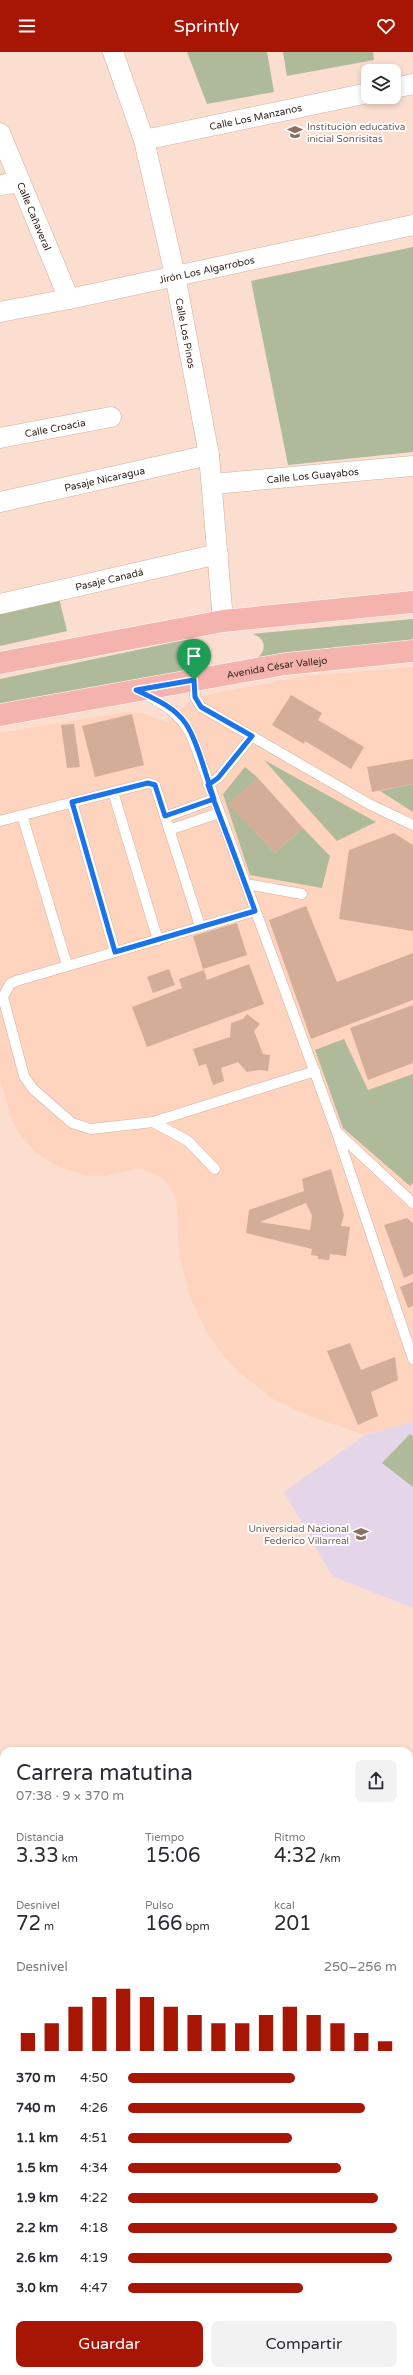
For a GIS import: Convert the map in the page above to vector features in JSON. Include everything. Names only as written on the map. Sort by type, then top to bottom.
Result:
[{"type":"main road","points":[[0,663],[223,621],[413,602]]},
{"type":"main road","name":"Avenida César Vallejo","points":[[0,715],[285,664],[413,651]]},
{"type":"street","name":"Calle Los Pinos","points":[[113,52],[144,140],[175,275],[209,455],[213,484],[223,621]]},
{"type":"street","points":[[401,87],[413,84]]},
{"type":"street","name":"Calle Los Manzanos","points":[[144,140],[361,94]]},
{"type":"street","name":"Calle Cañaveral","points":[[0,133],[10,184],[69,299]]},
{"type":"street","name":"Jirón Los Algarrobos","points":[[0,312],[69,299],[413,224]]},
{"type":"street","name":"Calle Croacia","points":[[0,438],[110,417]]},
{"type":"street","name":"Pasaje Nicaragua","points":[[0,502],[209,455]]},
{"type":"street","name":"Calle Los Guayabos","points":[[213,484],[413,466]]},
{"type":"street","name":"Pasaje Canadá","points":[[0,604],[218,554]]},
{"type":"lane","points":[[194,680],[195,697],[201,707],[369,804],[413,825]]},
{"type":"lane","points":[[136,690],[159,701],[186,724],[338,1133],[413,1359]]},
{"type":"lane","points":[[208,785],[218,778],[252,736]]},
{"type":"lane","points":[[0,821],[148,783],[155,785],[200,926]]},
{"type":"lane","points":[[113,792],[158,940]]},
{"type":"lane","points":[[165,816],[214,799]]},
{"type":"lane","points":[[72,802],[115,952]]},
{"type":"lane","points":[[169,830],[219,813]]},
{"type":"lane","points":[[22,815],[67,966]]},
{"type":"lane","points":[[246,884],[302,894]]},
{"type":"lane","points":[[255,911],[200,926],[3,986],[3,997],[24,1076],[33,1089],[72,1123],[91,1129],[153,1122],[314,1071]]},
{"type":"lane","points":[[153,1122],[188,1141],[215,1169]]},
{"type":"lane","points":[[338,1133],[413,1203]]},
{"type":"shaded area","points":[[413,667],[413,1422],[365,1435],[308,1416],[271,1398],[238,1371],[224,1356],[210,1338],[190,1297],[179,1253],[176,1199],[168,1184],[163,1179],[145,1170],[135,1169],[105,1176],[90,1176],[60,1168],[37,1154],[19,1133],[12,1121],[0,1079],[0,733],[126,712],[142,713],[167,722],[195,697],[306,676]]},
{"type":"shaded area","name":"Universidad Nacional Federico Villarreal","points":[[413,1422],[413,1608],[332,1576],[284,1492],[365,1435]]},
{"type":"green space","points":[[187,52],[267,52],[274,92],[207,104]]},
{"type":"green space","points":[[283,52],[373,52],[374,60],[287,76]]},
{"type":"green space","points":[[413,247],[413,452],[288,465],[251,281]]},
{"type":"green space","points":[[59,598],[67,631],[0,646],[0,611]]},
{"type":"green space","points":[[413,619],[413,641],[257,658],[263,651],[264,644],[260,638],[252,634]]},
{"type":"green space","points":[[189,639],[196,670],[0,711],[0,679]]},
{"type":"green space","points":[[264,760],[376,822],[337,841]]},
{"type":"green space","points":[[245,767],[258,778],[229,804],[275,853],[303,828],[330,856],[322,888],[250,875],[223,794]]},
{"type":"green space","points":[[413,784],[413,812],[380,791]]},
{"type":"green space","points":[[344,1039],[368,1090],[413,1074],[413,1183],[410,1186],[343,1128],[315,1050]]},
{"type":"green space","points":[[410,1434],[413,1436],[413,1487],[382,1463]]},
{"type":"building","points":[[291,695],[322,713],[318,720],[364,747],[351,769],[305,741],[304,744],[272,725]]},
{"type":"building","points":[[132,714],[144,765],[95,777],[82,726]]},
{"type":"building","points":[[74,724],[80,767],[67,768],[61,725]]},
{"type":"building","points":[[413,759],[413,784],[372,792],[367,767]]},
{"type":"building","points":[[258,778],[303,828],[275,853],[228,804]]},
{"type":"building","points":[[394,833],[413,845],[413,931],[339,919],[349,850]]},
{"type":"building","points":[[306,906],[337,982],[413,953],[413,1000],[311,1039],[269,920]]},
{"type":"building","points":[[237,923],[247,955],[203,969],[193,936]]},
{"type":"building","points":[[249,964],[264,1004],[147,1047],[132,1007],[182,988],[179,979],[204,970],[207,980]]},
{"type":"building","points":[[169,969],[175,985],[153,993],[147,977]]},
{"type":"building","points":[[413,1005],[413,1063],[368,1080],[350,1028]]},
{"type":"building","points":[[247,1014],[260,1024],[254,1031],[263,1054],[270,1055],[268,1071],[260,1070],[247,1072],[238,1062],[221,1068],[224,1081],[213,1085],[206,1064],[199,1066],[193,1049],[230,1037],[231,1023],[243,1019]]},
{"type":"building","points":[[331,1169],[344,1215],[341,1226],[350,1227],[346,1256],[330,1254],[329,1260],[318,1259],[318,1256],[311,1255],[312,1249],[246,1233],[249,1210],[304,1191],[302,1179]],"holes":[[[306,1203],[312,1216],[310,1230],[260,1222]]]},
{"type":"building","points":[[407,1218],[413,1223],[413,1274],[404,1278],[384,1225]]},
{"type":"building","points":[[413,1282],[413,1306],[408,1308],[400,1287]]},
{"type":"building","points":[[350,1343],[361,1370],[395,1357],[398,1380],[371,1392],[378,1416],[358,1425],[327,1351]]},
{"type":"place","name":"Institución educativa inicial Sonrisitas","points":[[295,132]]},
{"type":"place","name":"Universidad Nacional Federico Villarreal","points":[[361,1534]]},
{"type":"route","points":[[194,680],[136,690],[159,701],[177,714],[186,724],[192,737],[208,785],[214,799],[165,816],[155,785],[148,783],[72,802],[115,952],[255,911],[246,884],[214,799],[208,785],[218,778],[252,736],[201,707],[195,697],[194,680]]}]
